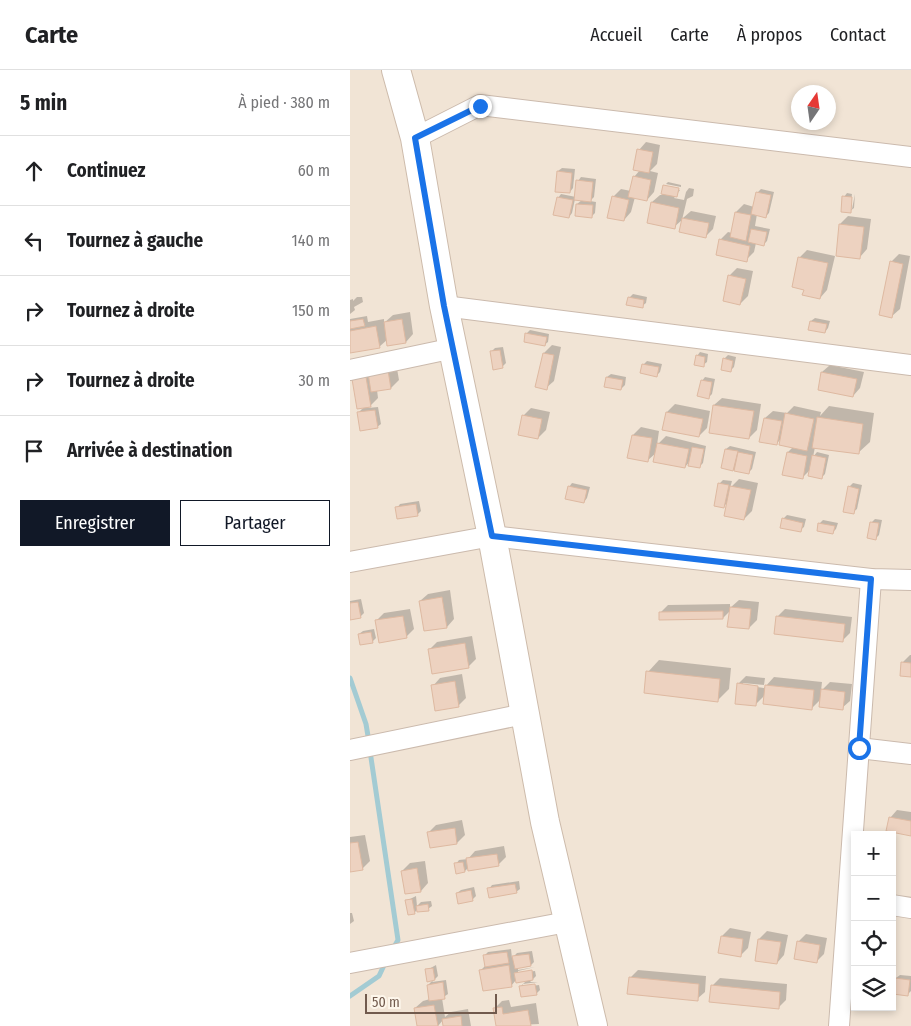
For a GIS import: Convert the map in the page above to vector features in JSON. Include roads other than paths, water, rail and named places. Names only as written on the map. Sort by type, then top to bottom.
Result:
[{"type":"main road","points":[[396,70],[415,138],[444,306],[492,536],[545,822],[593,1026]]},
{"type":"street","points":[[415,138],[480,106],[911,157]]},
{"type":"street","points":[[444,306],[911,365]]},
{"type":"street","points":[[350,370],[454,348]]},
{"type":"street","points":[[350,562],[492,536],[871,579],[911,578]]},
{"type":"street","points":[[852,876],[871,579]]},
{"type":"street","points":[[350,750],[524,714]]},
{"type":"street","points":[[859,748],[911,754]]},
{"type":"street","points":[[839,1026],[851,899]]},
{"type":"street","points":[[896,906],[911,908]]},
{"type":"street","points":[[350,963],[567,922]]},
{"type":"waterway","points":[[350,678],[366,724],[369,742]]},
{"type":"waterway","points":[[370,751],[398,940],[393,949]]},
{"type":"waterway","points":[[350,996],[379,976],[386,961]]}]
